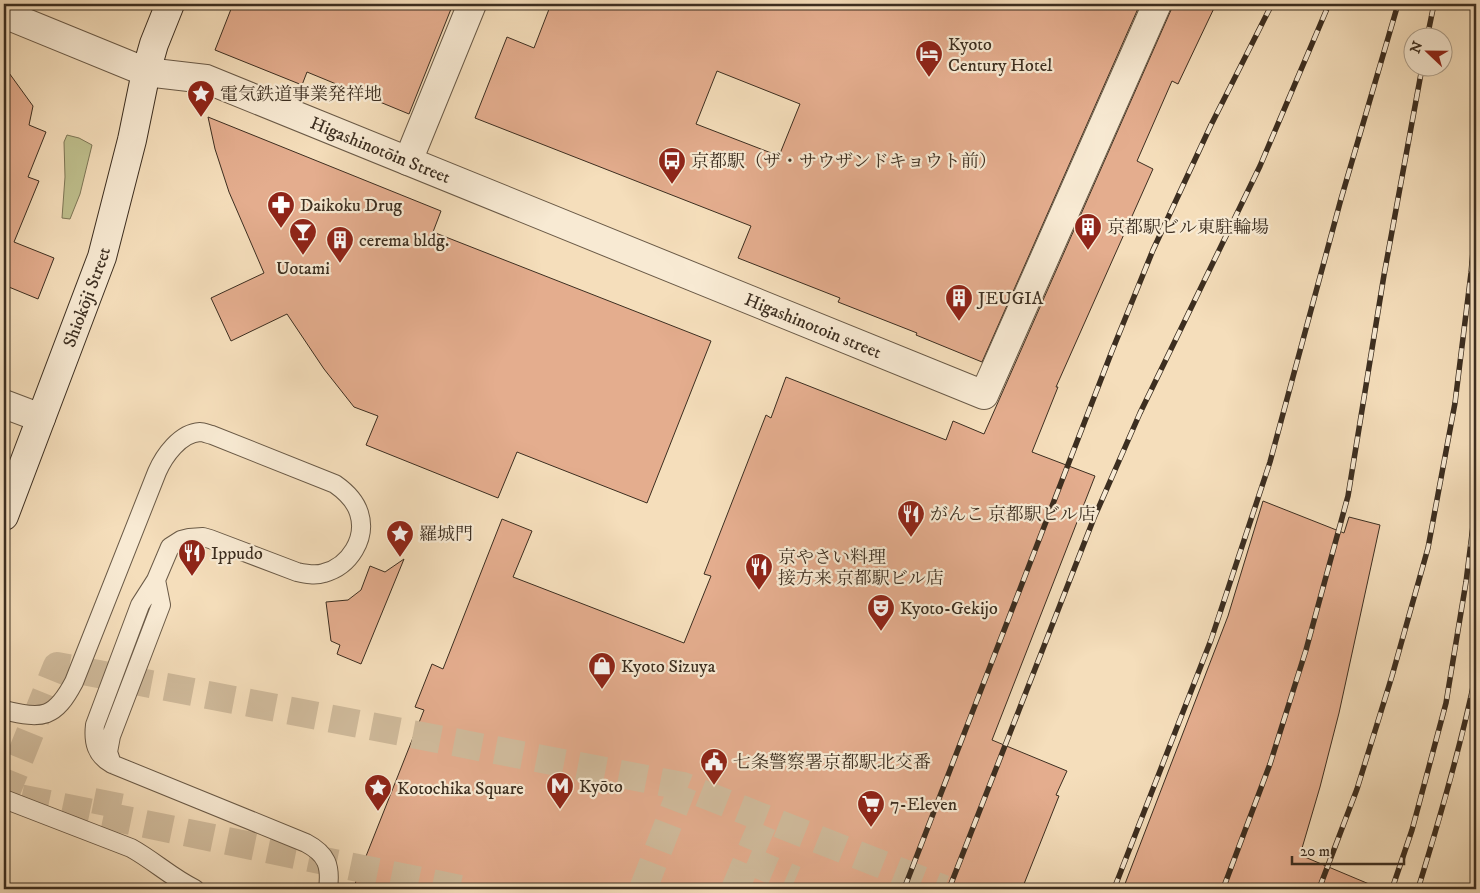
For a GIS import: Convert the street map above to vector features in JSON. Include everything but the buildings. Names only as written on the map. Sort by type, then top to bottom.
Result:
[{"type":"street","name":"Shiokōji Street","points":[[4,516],[102,257],[132,140],[146,72],[154,44],[170,4]]},
{"type":"street","points":[[408,161],[472,4]]},
{"type":"street","name":"Higashinotōin Street","points":[[4,14],[146,72],[206,79],[984,395],[1157,4]]},
{"type":"street","points":[[4,404],[41,418]]},
{"type":"lane","points":[[4,710],[25,715],[39,715],[57,707],[64,699],[74,682],[156,472],[164,458],[175,445],[188,436],[199,432],[212,435],[334,484],[349,496],[359,513],[361,526],[359,539],[354,551],[346,561],[335,569],[323,574],[298,572],[217,540],[196,537],[181,540],[170,547],[156,580],[140,605],[94,725],[96,750],[104,760],[319,850],[327,863],[330,878],[328,889]]},
{"type":"lane","points":[[4,799],[131,848],[195,889]]},
{"type":"green space","points":[[67,135],[79,138],[92,145],[80,194],[70,219],[62,218],[65,177],[64,142]]},
{"type":"tunnel","points":[[460,889],[5,795],[57,666],[683,786],[944,889]]},
{"type":"tunnel","points":[[643,889],[683,786]]},
{"type":"tunnel","points":[[105,816],[110,791]]},
{"type":"tunnel","points":[[735,889],[765,818]]},
{"type":"tunnel","points":[[748,860],[795,880]]},
{"type":"railway","points":[[904,889],[1112,351],[1153,250],[1211,125],[1272,4]]},
{"type":"railway","points":[[949,889],[1094,518],[1140,413],[1260,166],[1329,4]]},
{"type":"railway","points":[[1114,889],[1211,640],[1270,462],[1341,199],[1398,4]]},
{"type":"railway","points":[[1429,28],[1434,4]]},
{"type":"railway","points":[[1223,889],[1270,764],[1306,650],[1348,496],[1384,275],[1420,78]]},
{"type":"railway","points":[[1319,889],[1357,789],[1392,676],[1428,548],[1455,403],[1476,220]]},
{"type":"railway","points":[[1392,889],[1412,830],[1446,703],[1466,582],[1476,502]]},
{"type":"railway","points":[[1418,889],[1450,782],[1476,673]]},
{"type":"place","name":"Kyoto Century Hotel","points":[[929,78]]},
{"type":"place","name":"電気鉄道事業発祥地","points":[[201,118]]},
{"type":"place","name":"京都駅（ザ・サウザンドキョウト前）","points":[[672,185]]},
{"type":"place","name":"Daikoku Drug","points":[[281,229]]},
{"type":"place","name":"京都駅ビル東駐輪場","points":[[1088,251]]},
{"type":"place","name":"Uotami","points":[[303,256]]},
{"type":"place","name":"cerema bldg.","points":[[340,264]]},
{"type":"place","name":"JEUGIA","points":[[959,322]]},
{"type":"place","name":"がんこ 京都駅ビル店","points":[[911,538]]},
{"type":"place","name":"羅城門","points":[[400,558]]},
{"type":"place","name":"Ippudo","points":[[192,577]]},
{"type":"place","name":"京やさい料理 接方来 京都駅ビル店","points":[[759,591]]},
{"type":"place","name":"Kyoto-Gekijo","points":[[881,632]]},
{"type":"place","name":"Kyoto Sizuya","points":[[602,690]]},
{"type":"place","name":"七条警察署京都駅北交番","points":[[714,786]]},
{"type":"place","name":"Kyōto","points":[[560,810]]},
{"type":"place","name":"Kotochika Square","points":[[378,812]]},
{"type":"place","name":"7-Eleven","points":[[871,828]]}]
